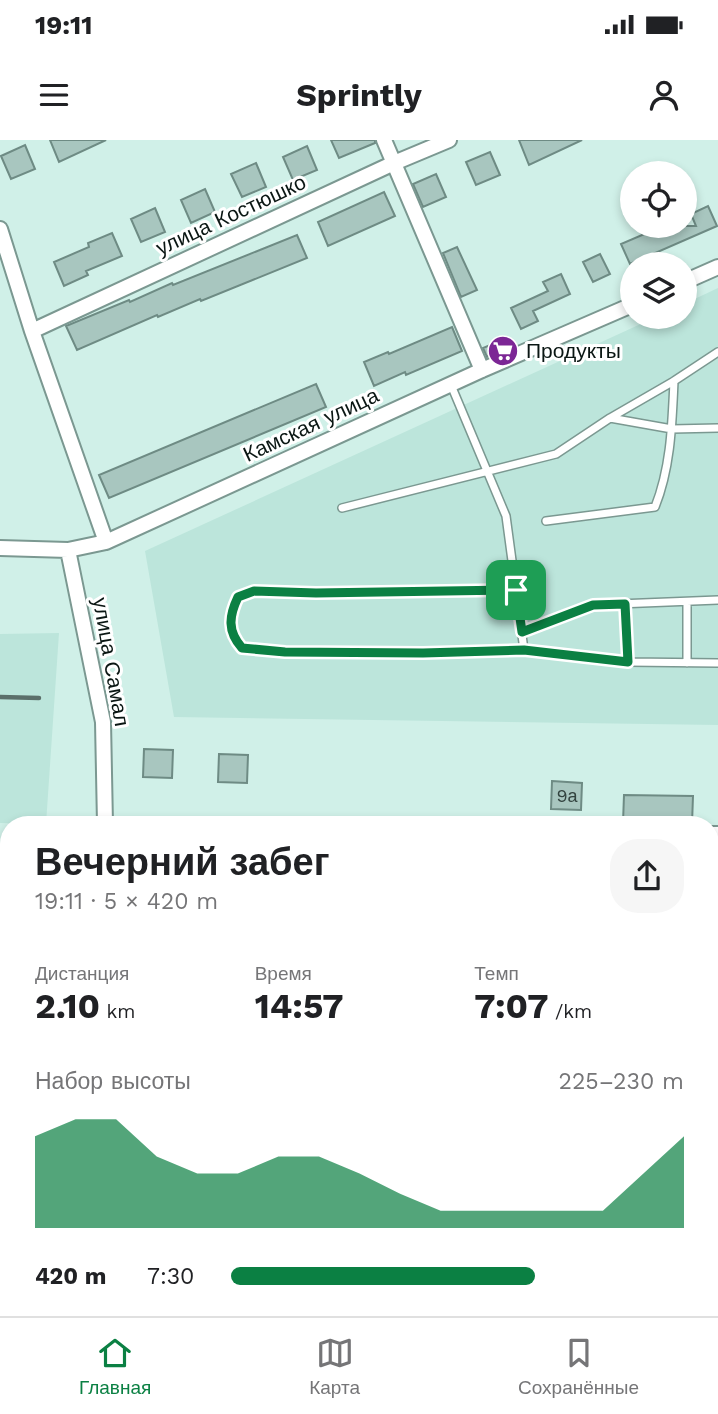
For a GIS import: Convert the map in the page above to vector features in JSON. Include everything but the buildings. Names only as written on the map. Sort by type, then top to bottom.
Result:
[{"type":"street","points":[[384,140],[482,370]]},
{"type":"street","name":"улица Костюшко","points":[[32,331],[449,140]]},
{"type":"street","points":[[0,229],[32,331],[106,542]]},
{"type":"street","points":[[697,276],[718,267]]},
{"type":"street","name":"Камская улица","points":[[0,548],[68,550],[106,542],[482,370],[620,310]]},
{"type":"street","name":"улица Самал","points":[[68,550],[103,722],[105,816]]},
{"type":"lane","points":[[342,508],[556,454],[718,352]]},
{"type":"lane","points":[[546,521],[655,508],[663,488],[672,429],[674,381]]},
{"type":"lane","points":[[451,384],[506,516],[524,650]]},
{"type":"lane","points":[[610,418],[672,429],[718,428]]},
{"type":"lane","points":[[516,590],[316,593],[254,591],[238,597],[231,614],[232,627],[235,640],[242,648],[285,652],[423,653],[524,650],[628,662],[718,663]]},
{"type":"lane","points":[[522,632],[593,605],[718,600]]},
{"type":"lane","points":[[687,602],[687,663]]},
{"type":"lane","points":[[625,604],[628,662]]},
{"type":"shaded area","points":[[718,288],[718,725],[174,717],[145,551],[630,329],[697,329],[697,298]]},
{"type":"shaded area","points":[[59,633],[47,816],[0,816],[0,634]]},
{"type":"railway","points":[[0,697],[39,698]]},
{"type":"place","name":"Продукты","points":[[503,351]]},
{"type":"route","points":[[516,590],[522,632],[593,605],[625,604],[628,662],[524,650],[423,653],[285,652],[242,648],[235,640],[232,627],[231,614],[238,597],[254,591],[316,593],[516,590]]}]
